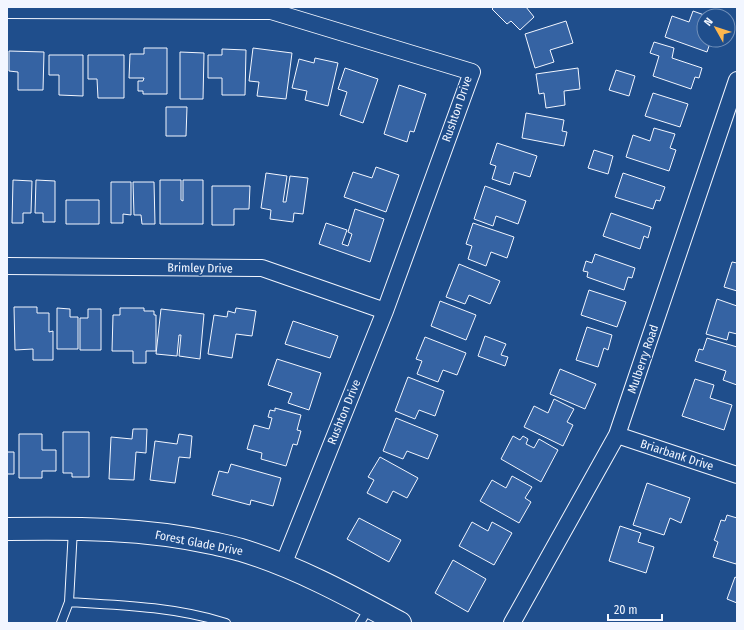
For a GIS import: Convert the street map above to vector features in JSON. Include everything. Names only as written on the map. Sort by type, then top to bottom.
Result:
[{"type":"street","name":"Rushton Drive","points":[[7,10],[270,11],[472,72],[386,311],[283,565]]},
{"type":"street","name":"Mulberry Road","points":[[512,623],[617,436],[737,80]]},
{"type":"street","name":"Brimley Drive","points":[[7,266],[262,268],[386,311]]},
{"type":"street","name":"Briarbank Drive","points":[[617,436],[737,475]]},
{"type":"street","name":"Forest Glade Drive","points":[[7,529],[73,528],[136,531],[194,539],[240,549],[325,583],[365,615],[400,623]]},
{"type":"lane","points":[[61,623],[69,602],[73,528]]},
{"type":"lane","points":[[69,602],[132,606],[207,617],[226,623]]},
{"type":"building","points":[[494,7],[526,7],[534,17],[520,30],[511,21],[507,24],[492,9]]},
{"type":"building","points":[[693,11],[696,12],[696,48],[708,48],[707,52],[665,37],[672,16],[689,22]]},
{"type":"building","points":[[566,21],[573,43],[550,50],[554,62],[535,68],[525,34]]},
{"type":"building","points":[[654,42],[674,48],[672,58],[702,68],[699,78],[695,77],[691,89],[653,76],[659,56],[650,53]]},
{"type":"building","points":[[144,48],[167,48],[167,94],[143,94],[143,91],[138,91],[138,81],[143,81],[144,78],[129,78],[130,54],[144,54]]},
{"type":"building","points":[[253,48],[292,53],[286,99],[257,96],[259,82],[249,81]]},
{"type":"building","points":[[222,49],[246,50],[245,95],[222,95],[222,78],[208,78],[208,55],[222,55]]},
{"type":"building","points":[[9,51],[44,52],[43,90],[18,90],[18,72],[9,71]]},
{"type":"building","points":[[180,52],[204,53],[203,99],[180,99]]},
{"type":"building","points":[[49,55],[83,55],[83,96],[59,95],[59,75],[49,75]]},
{"type":"building","points":[[88,55],[124,55],[124,98],[98,98],[97,79],[88,79]]},
{"type":"building","points":[[315,58],[338,63],[328,106],[305,100],[307,91],[292,88],[299,59],[314,63]]},
{"type":"building","points":[[345,68],[378,79],[363,123],[340,115],[347,92],[338,89]]},
{"type":"building","points":[[578,68],[580,89],[564,91],[565,105],[546,108],[544,93],[539,94],[536,74]]},
{"type":"building","points":[[616,70],[635,76],[629,96],[609,90]]},
{"type":"building","points":[[399,85],[426,94],[414,132],[410,131],[407,142],[384,134]]},
{"type":"building","points":[[653,93],[688,104],[680,127],[645,116]]},
{"type":"building","points":[[166,107],[187,107],[186,136],[166,136]]},
{"type":"building","points":[[526,113],[564,120],[562,131],[567,132],[564,146],[522,138]]},
{"type":"building","points":[[654,128],[675,134],[670,148],[676,150],[669,171],[626,157],[633,135],[650,141]]},
{"type":"building","points":[[497,143],[537,156],[530,177],[514,172],[510,185],[492,179],[496,166],[490,164]]},
{"type":"building","points":[[594,150],[613,156],[608,174],[588,168]]},
{"type":"building","points":[[376,167],[399,175],[386,212],[344,197],[353,172],[372,178]]},
{"type":"building","points":[[266,173],[287,176],[283,202],[286,202],[290,176],[308,178],[303,214],[294,213],[293,222],[270,219],[271,210],[261,208]]},
{"type":"building","points":[[623,173],[665,187],[660,201],[656,200],[653,209],[615,197]]},
{"type":"building","points":[[13,180],[32,181],[31,213],[23,213],[23,223],[12,223]]},
{"type":"building","points":[[36,180],[55,181],[55,222],[43,222],[43,213],[35,213]]},
{"type":"building","points":[[160,180],[181,180],[181,200],[183,201],[183,180],[203,180],[203,224],[160,224]]},
{"type":"building","points":[[111,182],[131,182],[131,215],[123,214],[123,223],[111,223]]},
{"type":"building","points":[[133,182],[154,182],[155,224],[142,224],[141,215],[134,215]]},
{"type":"building","points":[[212,186],[250,186],[249,209],[234,209],[234,225],[212,225]]},
{"type":"building","points":[[485,186],[526,201],[518,224],[496,216],[493,226],[474,219]]},
{"type":"building","points":[[66,200],[99,200],[99,224],[66,224]]},
{"type":"building","points":[[355,209],[384,219],[370,262],[319,244],[326,223],[347,230],[342,244],[348,246],[352,234],[348,232]]},
{"type":"building","points":[[611,213],[651,227],[648,238],[644,236],[640,249],[603,236]]},
{"type":"building","points":[[473,223],[514,237],[507,258],[491,252],[486,266],[468,259],[472,246],[466,244]]},
{"type":"building","points":[[595,254],[635,268],[632,278],[628,277],[624,290],[587,277],[588,272],[583,271],[586,261],[592,263]]},
{"type":"building","points":[[732,262],[737,263],[737,291],[724,287]]},
{"type":"building","points":[[459,264],[500,281],[490,304],[469,295],[465,304],[446,297]]},
{"type":"building","points":[[589,290],[626,302],[617,327],[581,315]]},
{"type":"building","points":[[717,299],[737,306],[737,334],[729,332],[727,340],[706,334]]},
{"type":"building","points":[[440,301],[476,315],[466,340],[431,326]]},
{"type":"building","points":[[14,307],[37,307],[37,313],[49,313],[49,332],[53,331],[53,360],[33,360],[33,349],[15,350]]},
{"type":"building","points":[[57,308],[70,309],[70,317],[78,317],[78,349],[57,349]]},
{"type":"building","points":[[120,308],[144,308],[144,311],[154,311],[154,315],[156,315],[156,351],[146,351],[146,363],[133,363],[133,351],[112,351],[113,315],[120,315]]},
{"type":"building","points":[[236,308],[256,311],[252,336],[236,334],[232,358],[208,354],[214,315],[227,317],[228,311],[235,313]]},
{"type":"building","points":[[88,309],[101,309],[101,350],[80,350],[80,318],[88,318]]},
{"type":"building","points":[[161,309],[204,314],[200,359],[179,356],[181,335],[179,335],[177,356],[156,354]]},
{"type":"building","points":[[293,321],[338,336],[330,358],[285,344]]},
{"type":"building","points":[[587,327],[612,335],[608,350],[604,348],[598,367],[576,360]]},
{"type":"building","points":[[485,336],[506,344],[501,355],[508,357],[505,366],[478,356]]},
{"type":"building","points":[[425,337],[466,353],[457,375],[443,370],[438,382],[417,374],[422,361],[416,359]]},
{"type":"building","points":[[707,338],[737,347],[737,385],[723,380],[726,371],[695,361],[699,349],[703,350]]},
{"type":"building","points":[[277,359],[321,373],[309,410],[288,403],[292,393],[268,385]]},
{"type":"building","points":[[560,369],[596,384],[585,409],[550,394]]},
{"type":"building","points":[[408,377],[444,391],[435,416],[419,410],[415,419],[395,411]]},
{"type":"building","points":[[695,379],[714,385],[710,398],[732,405],[724,430],[682,416]]},
{"type":"building","points":[[554,399],[574,409],[567,422],[573,425],[563,446],[524,427],[534,406],[548,413]]},
{"type":"building","points":[[275,408],[301,415],[297,430],[301,431],[297,445],[293,444],[286,466],[261,459],[262,453],[247,449],[254,425],[269,429],[272,418],[268,417],[270,410],[275,411]]},
{"type":"building","points":[[396,418],[438,435],[428,459],[407,451],[403,459],[383,451]]},
{"type":"building","points":[[133,429],[147,429],[146,453],[136,452],[134,480],[109,479],[111,437],[132,439]]},
{"type":"building","points":[[63,432],[89,432],[89,477],[72,477],[72,473],[63,473]]},
{"type":"building","points":[[19,434],[42,434],[42,450],[56,450],[56,471],[42,471],[42,478],[19,478]]},
{"type":"building","points":[[179,434],[192,436],[190,458],[179,457],[175,483],[150,480],[155,441],[177,444]]},
{"type":"building","points":[[513,436],[520,440],[523,436],[528,439],[526,444],[534,448],[539,439],[558,450],[541,482],[501,459]]},
{"type":"building","points":[[7,452],[14,452],[14,474],[7,474]]},
{"type":"building","points":[[380,457],[418,478],[407,498],[393,491],[387,503],[367,493],[374,480],[368,477]]},
{"type":"building","points":[[231,464],[281,478],[273,506],[251,500],[250,505],[212,495],[219,471],[228,473]]},
{"type":"building","points":[[512,476],[532,487],[525,498],[531,502],[519,523],[480,501],[492,480],[506,488]]},
{"type":"building","points":[[647,483],[690,498],[681,523],[670,518],[664,535],[633,525]]},
{"type":"building","points":[[727,515],[737,518],[736,564],[713,557],[718,542],[714,540],[721,520],[725,521]]},
{"type":"building","points":[[359,518],[401,540],[389,562],[347,539]]},
{"type":"building","points":[[472,522],[488,531],[492,522],[512,533],[494,565],[459,546]]},
{"type":"building","points":[[620,526],[641,533],[638,542],[654,547],[646,573],[609,561]]},
{"type":"building","points":[[453,560],[486,579],[468,612],[435,593]]},
{"type":"building","points":[[735,577],[737,578],[737,603],[727,599]]}]
